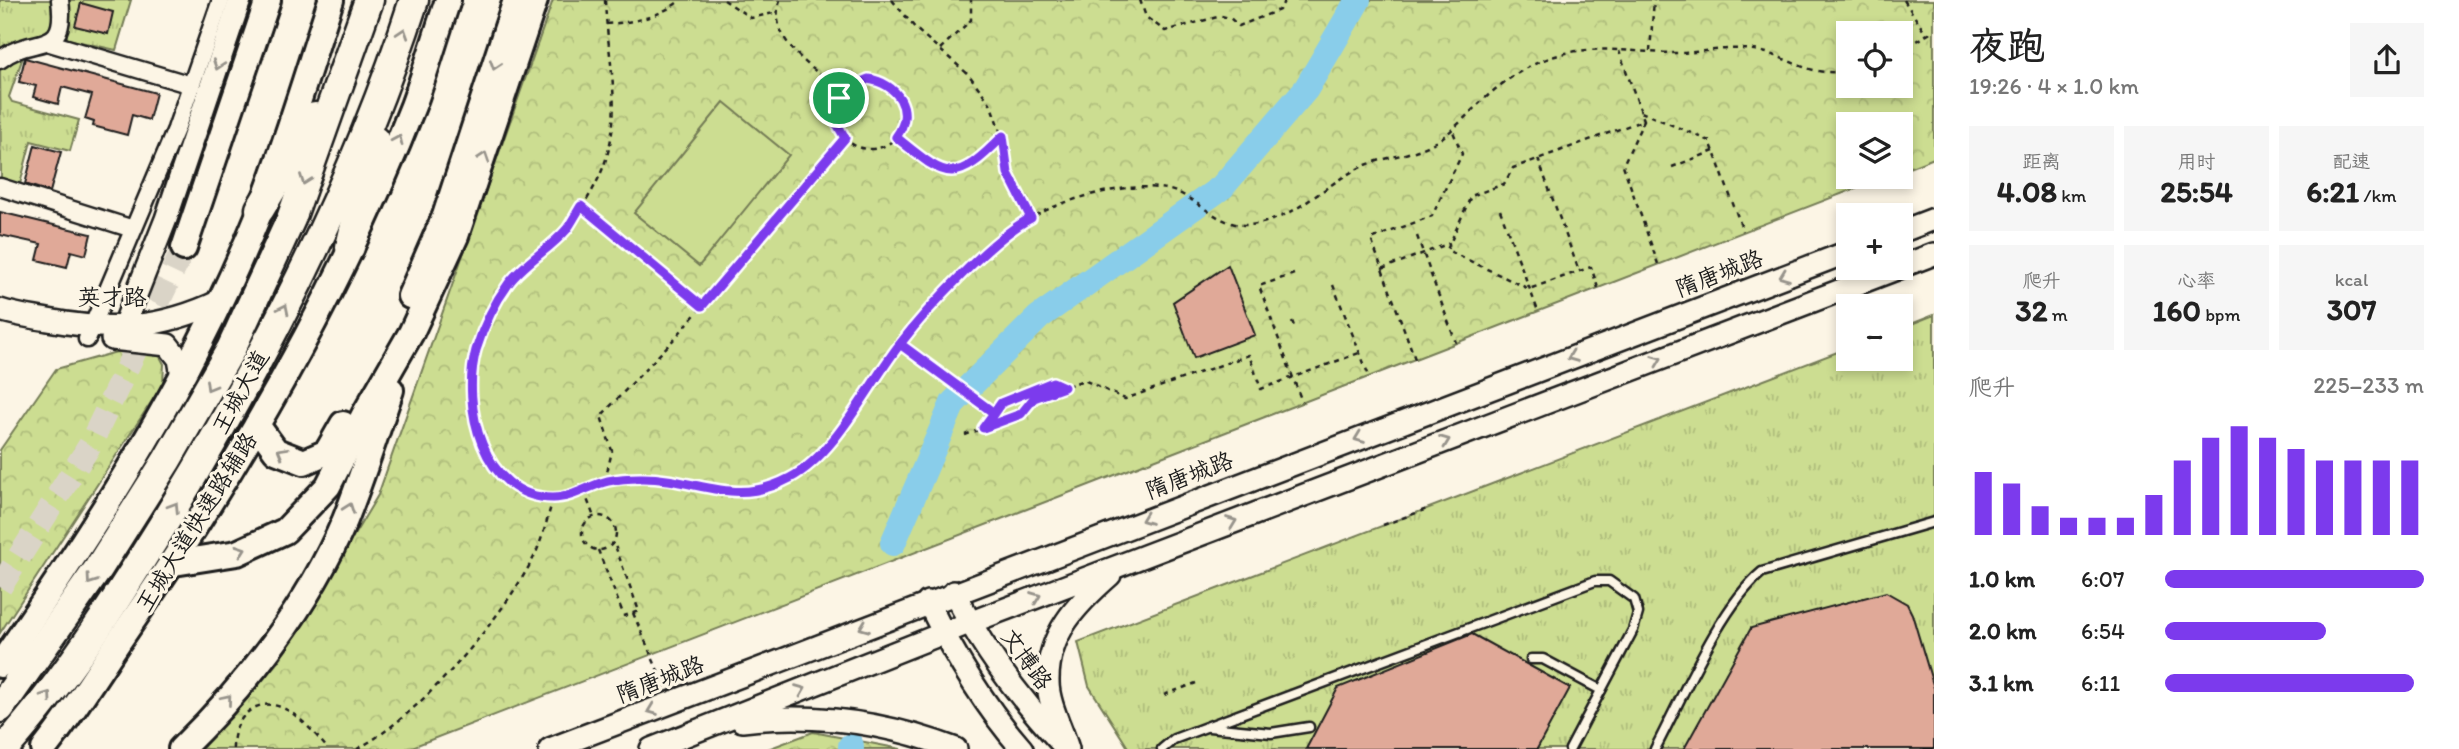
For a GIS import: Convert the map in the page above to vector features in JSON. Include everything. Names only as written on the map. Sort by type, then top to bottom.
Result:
[{"type":"highway","name":"王城大道","points":[[0,708],[105,558],[167,460],[231,349],[291,219],[352,55],[369,0]]},
{"type":"highway","name":"王城大道","points":[[4,749],[33,717],[123,590],[245,384],[314,248],[392,69],[414,0]]},
{"type":"highway","points":[[260,209],[352,55]]},
{"type":"highway","points":[[350,247],[392,69]]},
{"type":"main road","points":[[181,376],[179,359],[168,345],[122,332],[166,219],[240,0]]},
{"type":"main road","points":[[184,248],[268,0]]},
{"type":"main road","points":[[0,665],[145,446],[220,301],[260,209],[331,0]]},
{"type":"main road","points":[[350,247],[413,105],[447,0]]},
{"type":"main road","points":[[257,425],[276,451],[304,462],[327,452],[391,339],[445,216],[516,0]]},
{"type":"main road","points":[[174,563],[237,553],[285,531],[328,486],[364,415],[411,333],[456,236],[535,0]]},
{"type":"main road","points":[[1913,227],[1934,219]]},
{"type":"main road","name":"王城大道快速路辅路","points":[[44,749],[174,563],[257,425],[350,247]]},
{"type":"main road","points":[[1913,262],[1934,254]]},
{"type":"main road","name":"隋唐城路","points":[[550,749],[954,592],[1836,257]]},
{"type":"main road","points":[[651,749],[943,633],[1866,280]]},
{"type":"main road","name":"英才路","points":[[0,322],[89,334],[122,332],[187,317],[220,301]]},
{"type":"main road","name":"英才路","points":[[0,310],[89,334]]},
{"type":"main road","points":[[181,749],[262,657],[308,593],[344,522],[411,333]]},
{"type":"main road","points":[[1068,749],[1048,683],[1055,637],[1080,601],[1123,564]]},
{"type":"main road","name":"文博路","points":[[954,592],[969,623],[1024,703],[1068,749]]},
{"type":"main road","points":[[928,602],[943,633],[1003,728],[1022,749]]},
{"type":"main road","points":[[715,724],[779,717],[838,718],[891,727],[956,749]]},
{"type":"street","points":[[50,43],[58,35],[62,12],[60,0]]},
{"type":"street","points":[[89,334],[191,85],[221,0]]},
{"type":"street","points":[[0,60],[10,52],[30,44],[50,43],[191,85]]},
{"type":"street","points":[[0,187],[133,229]]},
{"type":"lane","points":[[1655,749],[1729,609],[1748,583],[1762,572],[1934,522]]},
{"type":"lane","points":[[1161,749],[1174,739],[1595,581],[1609,581],[1622,587],[1634,599],[1638,613],[1633,630],[1570,749]]},
{"type":"lane","points":[[1531,659],[1543,659],[1601,690]]},
{"type":"lane","points":[[1206,727],[1271,733],[1309,727]]},
{"type":"path","points":[[605,0],[615,88],[613,128],[603,167],[567,229],[509,283],[488,318],[476,351],[472,384],[474,417],[493,466],[528,493],[553,498],[584,491],[605,482],[641,478],[672,480],[733,493],[764,489],[791,478],[818,458],[922,314],[993,247],[1031,218],[1052,207],[1102,191],[1146,188],[1178,191],[1222,222],[1251,226],[1281,218],[1365,165],[1412,152],[1436,142],[1520,71],[1555,55],[1596,48],[1650,51],[1745,49],[1766,52],[1824,75],[1836,73]]},
{"type":"path","points":[[606,24],[642,21],[659,15],[681,0]]},
{"type":"path","points":[[724,0],[751,18],[778,12]]},
{"type":"path","points":[[780,0],[778,12],[783,37],[798,55],[843,92]]},
{"type":"path","points":[[891,0],[916,29],[969,75],[990,103],[1003,136],[1008,173],[1031,218]]},
{"type":"path","points":[[940,49],[971,20],[971,0]]},
{"type":"path","points":[[1140,0],[1146,18],[1165,31],[1221,16],[1230,18],[1239,26],[1279,10],[1285,0]]},
{"type":"path","points":[[1650,51],[1654,0]]},
{"type":"path","points":[[1904,0],[1927,36]]},
{"type":"path","points":[[1913,44],[1934,31]]},
{"type":"path","points":[[1619,50],[1644,120],[1623,165],[1658,264]]},
{"type":"path","points":[[868,79],[891,86],[898,94],[905,114],[896,137],[881,147],[870,149],[859,147],[845,138],[836,122],[835,110],[843,92],[856,82],[868,79]]},
{"type":"path","points":[[1641,112],[1710,141],[1743,232]]},
{"type":"path","points":[[1598,288],[1591,267],[1530,289],[1447,250],[1471,197],[1504,184],[1513,168],[1644,120]]},
{"type":"path","points":[[1415,359],[1371,239],[1432,216],[1462,154],[1452,129]]},
{"type":"path","points":[[896,137],[944,172],[958,172],[971,165],[1003,136]]},
{"type":"path","points":[[605,482],[612,452],[601,416],[702,306],[845,138]]},
{"type":"path","points":[[1672,167],[1714,151]]},
{"type":"path","points":[[1538,159],[1579,271]]},
{"type":"path","points":[[581,206],[702,306]]},
{"type":"path","points":[[1500,211],[1538,311]]},
{"type":"path","points":[[1417,236],[1456,343]]},
{"type":"path","points":[[1382,269],[1450,243]]},
{"type":"path","points":[[1294,274],[1259,286],[1302,402]]},
{"type":"path","points":[[1333,285],[1369,376]]},
{"type":"path","points":[[900,344],[994,413]]},
{"type":"path","points":[[965,435],[1021,414],[1034,398],[1084,380],[1125,399],[1248,355],[1261,389],[1359,352]]},
{"type":"path","points":[[983,428],[1001,403],[1053,382],[1064,387]]},
{"type":"path","points":[[584,491],[594,517]]},
{"type":"path","points":[[357,749],[411,710],[485,629],[535,554],[553,498]]},
{"type":"path","points":[[1383,525],[1430,508]]},
{"type":"path","points":[[601,515],[615,523],[617,539],[614,543],[606,550],[590,549],[581,535],[586,520],[601,515]]},
{"type":"path","points":[[598,550],[624,616],[639,611],[614,543]]},
{"type":"path","points":[[633,613],[672,702]]},
{"type":"path","points":[[1164,695],[1196,683]]},
{"type":"path","points":[[233,749],[236,723],[247,710],[264,704],[286,709],[310,728],[328,749]]},
{"type":"green space","points":[[0,0],[54,0],[54,15],[48,33],[34,42],[0,52]]},
{"type":"green space","points":[[67,0],[131,0],[116,50],[67,39]]},
{"type":"green space","points":[[553,0],[1934,0],[1934,158],[1913,166],[1913,112],[1836,112],[1836,189],[1854,189],[407,749],[201,749],[279,661],[378,495]]},
{"type":"green space","points":[[24,54],[9,97],[12,102],[79,120],[70,151],[31,141],[19,188],[7,186],[1,179],[0,68]]},
{"type":"green space","points":[[724,102],[789,155],[699,266],[634,213]]},
{"type":"green space","points":[[1934,315],[1934,749],[1129,749],[1089,686],[1078,642],[1836,353],[1836,371],[1913,371],[1913,323]]},
{"type":"green space","points":[[141,345],[156,349],[164,364],[163,384],[0,633],[0,450],[56,369]]},
{"type":"green space","points":[[813,732],[901,749],[768,749]]},
{"type":"building","points":[[81,3],[113,12],[108,34],[75,26]]},
{"type":"building","points":[[25,58],[156,93],[149,120],[132,115],[127,135],[93,126],[94,122],[85,119],[92,95],[62,87],[58,104],[33,97],[36,86],[19,82]]},
{"type":"building","points":[[35,145],[61,152],[50,192],[25,184]]},
{"type":"building","points":[[0,212],[91,234],[86,255],[71,251],[67,267],[37,260],[41,244],[0,235]]},
{"type":"building","points":[[1228,265],[1255,335],[1194,358],[1173,302]]},
{"type":"building","points":[[1886,592],[1907,604],[1912,614],[1934,688],[1934,749],[1684,749],[1751,628]]},
{"type":"building","points":[[1472,634],[1570,688],[1537,749],[1306,749],[1338,688]]},
{"type":"waterway","points":[[893,543],[953,403],[1039,317],[1222,187],[1306,89],[1358,0]]},
{"type":"tunnel","points":[[0,587],[90,445],[184,248]]},
{"type":"route","points":[[839,98],[835,110],[836,122],[845,138],[702,306],[581,206],[567,229],[509,283],[488,318],[476,351],[472,384],[474,417],[481,444],[493,466],[528,493],[553,498],[577,494],[607,481],[641,478],[672,480],[733,493],[764,489],[791,478],[818,458],[900,344],[953,383],[994,413],[1001,403],[1053,382],[1064,387],[1034,398],[1021,414],[983,428],[994,413],[900,344],[922,314],[993,247],[1031,218],[1008,173],[1003,136],[971,165],[958,172],[944,172],[896,137],[903,125],[905,114],[903,104],[891,86],[868,79],[856,82],[839,98]]}]
